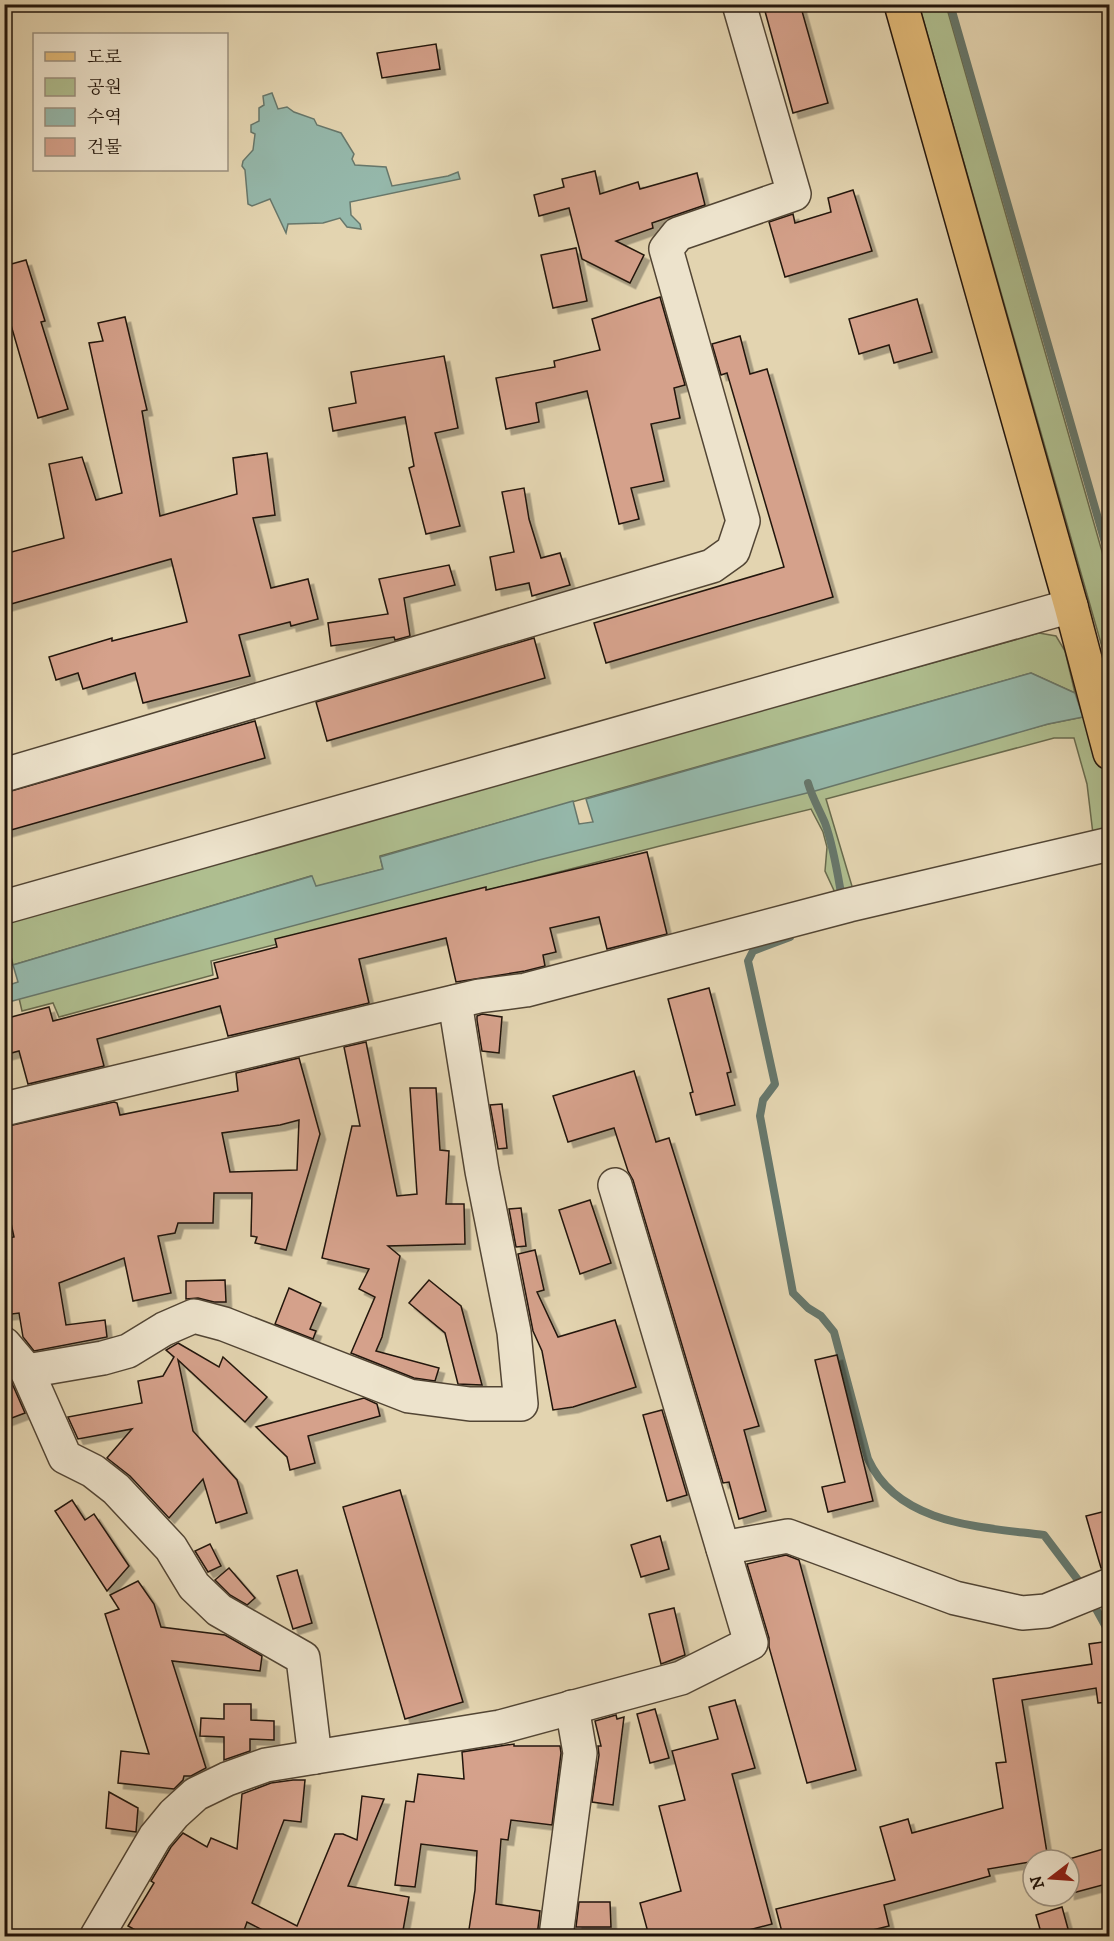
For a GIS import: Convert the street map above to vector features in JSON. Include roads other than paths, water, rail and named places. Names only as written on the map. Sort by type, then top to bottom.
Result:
[{"type":"main road","points":[[901,4],[1071,606],[1110,753]]},
{"type":"street","points":[[4,775],[712,566],[733,551],[743,521],[666,249],[678,234],[794,194],[739,4]]},
{"type":"street","points":[[4,907],[1071,606]]},
{"type":"street","points":[[4,1109],[480,996],[526,990],[849,905],[1110,844]]},
{"type":"street","points":[[27,1371],[103,1358],[128,1351],[164,1329],[194,1316],[224,1324],[409,1396],[470,1404],[521,1404],[514,1332],[482,1171],[456,1002]]},
{"type":"street","points":[[97,1936],[154,1837],[196,1794],[227,1779],[267,1765],[500,1727],[681,1678],[751,1643],[615,1185]]},
{"type":"street","points":[[4,1344],[27,1371],[65,1457],[93,1471],[116,1489],[171,1548],[194,1586],[219,1610],[303,1658],[315,1757]]},
{"type":"street","points":[[723,1548],[788,1536],[955,1598],[1022,1613],[1046,1611],[1110,1585]]},
{"type":"street","points":[[556,1936],[580,1753],[572,1707]]},
{"type":"water","points":[[272,93],[278,109],[287,107],[314,119],[317,125],[341,133],[354,154],[352,159],[355,165],[386,167],[392,186],[448,176],[458,172],[460,179],[350,202],[351,215],[360,224],[361,229],[347,227],[340,218],[323,223],[288,224],[286,233],[270,199],[252,206],[248,204],[245,170],[242,166],[243,161],[253,150],[255,134],[251,132],[251,125],[259,121],[259,108],[264,105],[263,96]]},
{"type":"water","points":[[1031,673],[1075,693],[1083,717],[1048,724],[815,791],[539,860],[5,1003],[5,971],[9,985],[18,982],[13,965],[312,876],[316,886],[383,869],[380,857],[573,801],[579,824],[593,822],[586,799]]},
{"type":"waterway","points":[[950,4],[1110,560]]},
{"type":"waterway","points":[[808,783],[828,831],[841,893]]},
{"type":"waterway","points":[[790,937],[753,951],[748,961],[775,1084],[763,1100],[760,1116],[793,1293],[808,1308],[821,1316],[834,1332],[868,1459],[882,1481],[899,1498],[920,1510],[944,1519],[969,1525],[1044,1535],[1078,1580]]},
{"type":"waterway","points":[[1095,1607],[1106,1627]]}]
